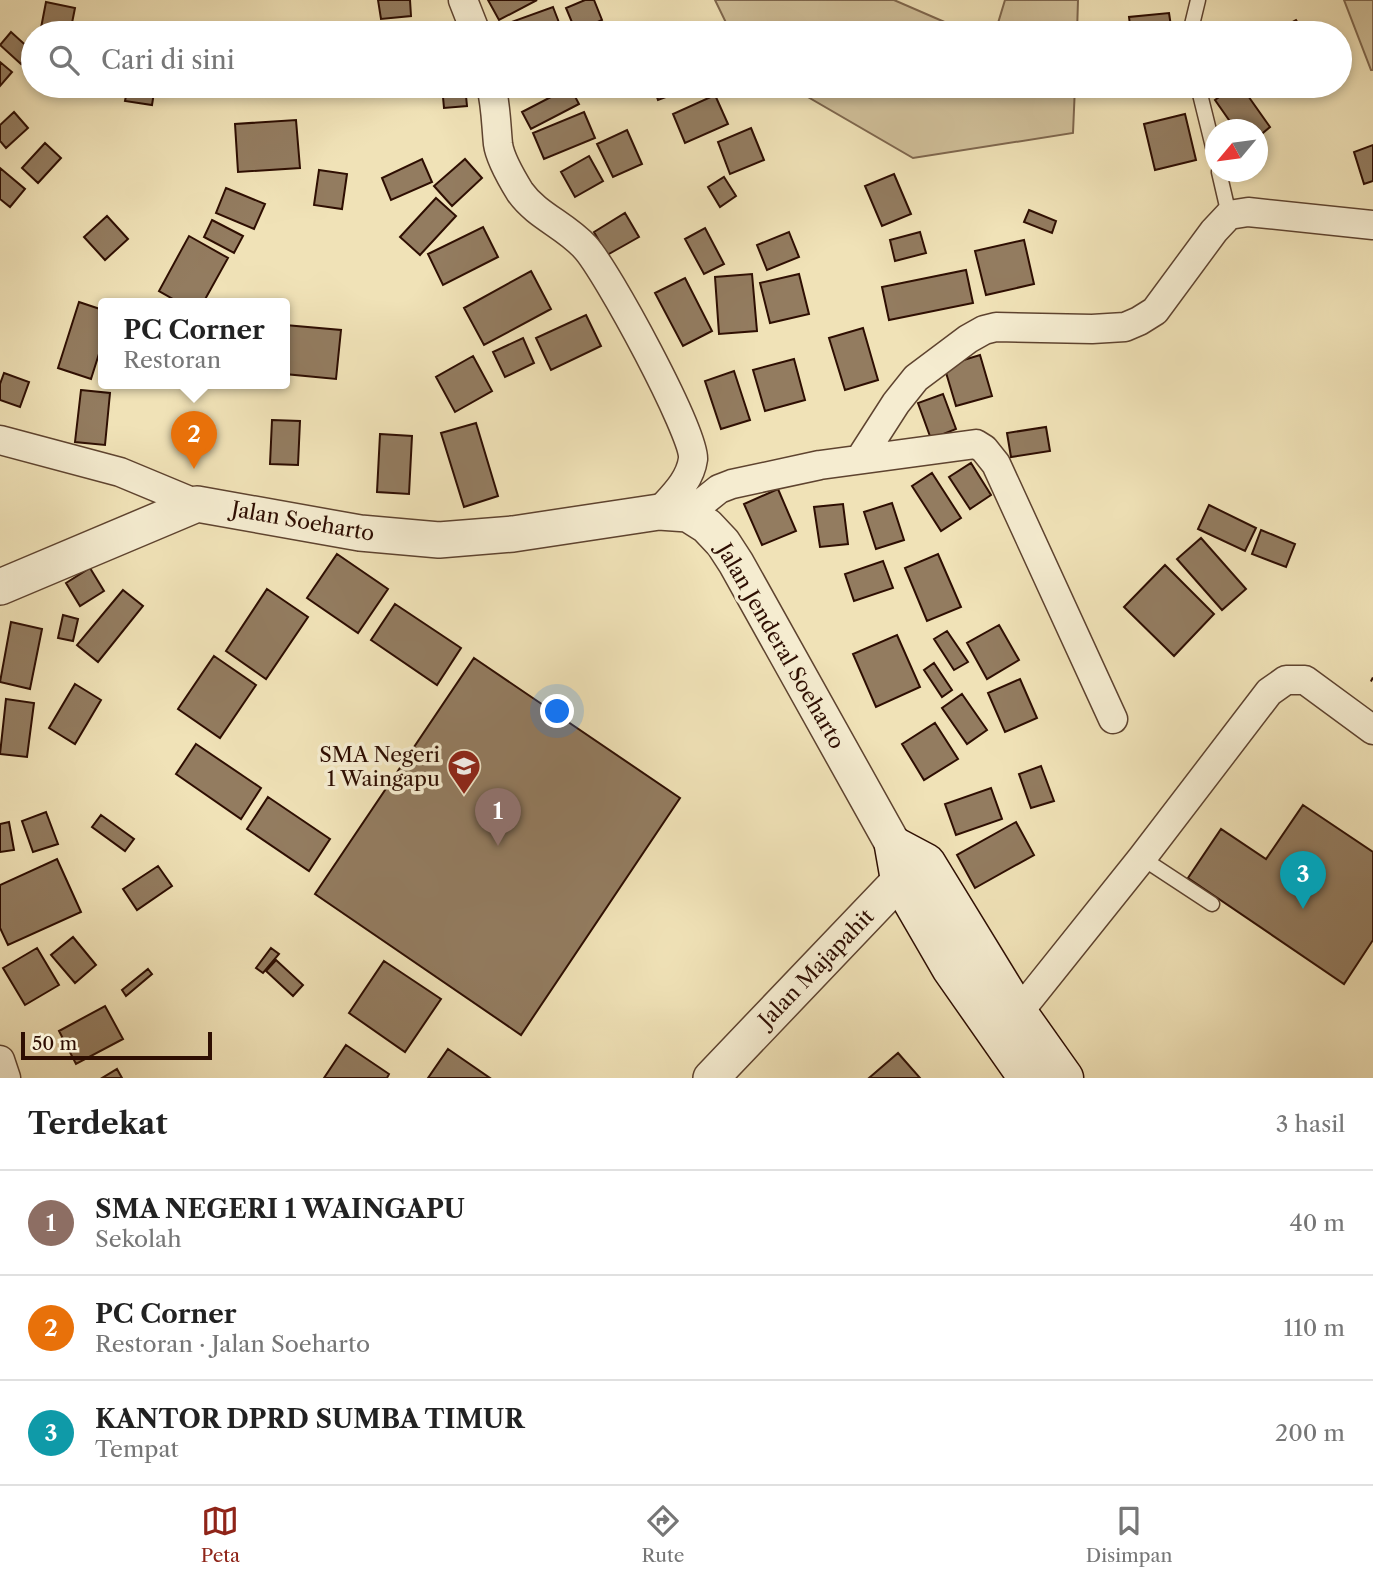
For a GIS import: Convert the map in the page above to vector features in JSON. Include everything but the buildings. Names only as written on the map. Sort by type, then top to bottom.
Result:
[{"type":"main road","name":"Jalan Jenderal Soeharto","points":[[907,863],[1064,1078]]},
{"type":"main road","name":"Jalan Jenderal Soeharto","points":[[907,863],[951,968],[1028,1078]]},
{"type":"street","points":[[463,0],[471,21]]},
{"type":"street","points":[[494,98],[498,146],[519,190],[539,213],[577,239],[600,266],[673,400],[693,456],[689,478],[673,513]]},
{"type":"street","points":[[860,459],[896,403],[916,378],[968,339],[996,327],[1092,330],[1125,327],[1139,321],[1155,311],[1214,231],[1229,215],[1248,212],[1373,225]]},
{"type":"street","points":[[0,440],[120,472],[197,504]]},
{"type":"street","points":[[673,513],[732,484],[820,465],[976,444],[991,456],[1113,719]]},
{"type":"street","points":[[0,587],[197,504]]},
{"type":"street","name":"Jalan Soeharto","points":[[197,504],[360,533],[439,540],[513,534],[622,516],[673,513]]},
{"type":"street","name":"Jalan Jenderal Soeharto","points":[[673,513],[707,526],[723,543],[907,863]]},
{"type":"street","points":[[1018,1013],[1143,858],[1269,692],[1286,680],[1305,680],[1373,730]]},
{"type":"street","name":"Jalan Majapahit","points":[[710,1078],[907,863]]},
{"type":"street","points":[[0,1060],[6,1078]]},
{"type":"lane","points":[[1193,21],[1198,0]]},
{"type":"lane","points":[[1201,98],[1206,119]]},
{"type":"lane","points":[[1221,182],[1229,215]]},
{"type":"lane","points":[[1143,858],[1212,904]]},
{"type":"shaded area","points":[[715,0],[894,0],[942,21],[725,21]]},
{"type":"shaded area","points":[[1005,0],[1078,0],[1077,21],[999,21]]},
{"type":"shaded area","points":[[1344,0],[1373,0],[1373,70],[1371,70]]},
{"type":"shaded area","points":[[810,98],[1074,98],[1073,133],[913,158]]},
{"type":"place","name":"PC Corner","points":[[194,469]]},
{"type":"place","name":"SMA Negeri 1 Waingapu","points":[[464,796]]},
{"type":"place","name":"SMA NEGERI 1 WAINGAPU","points":[[498,846]]},
{"type":"place","name":"KANTOR DPRD SUMBA TIMUR","points":[[1303,909]]}]
